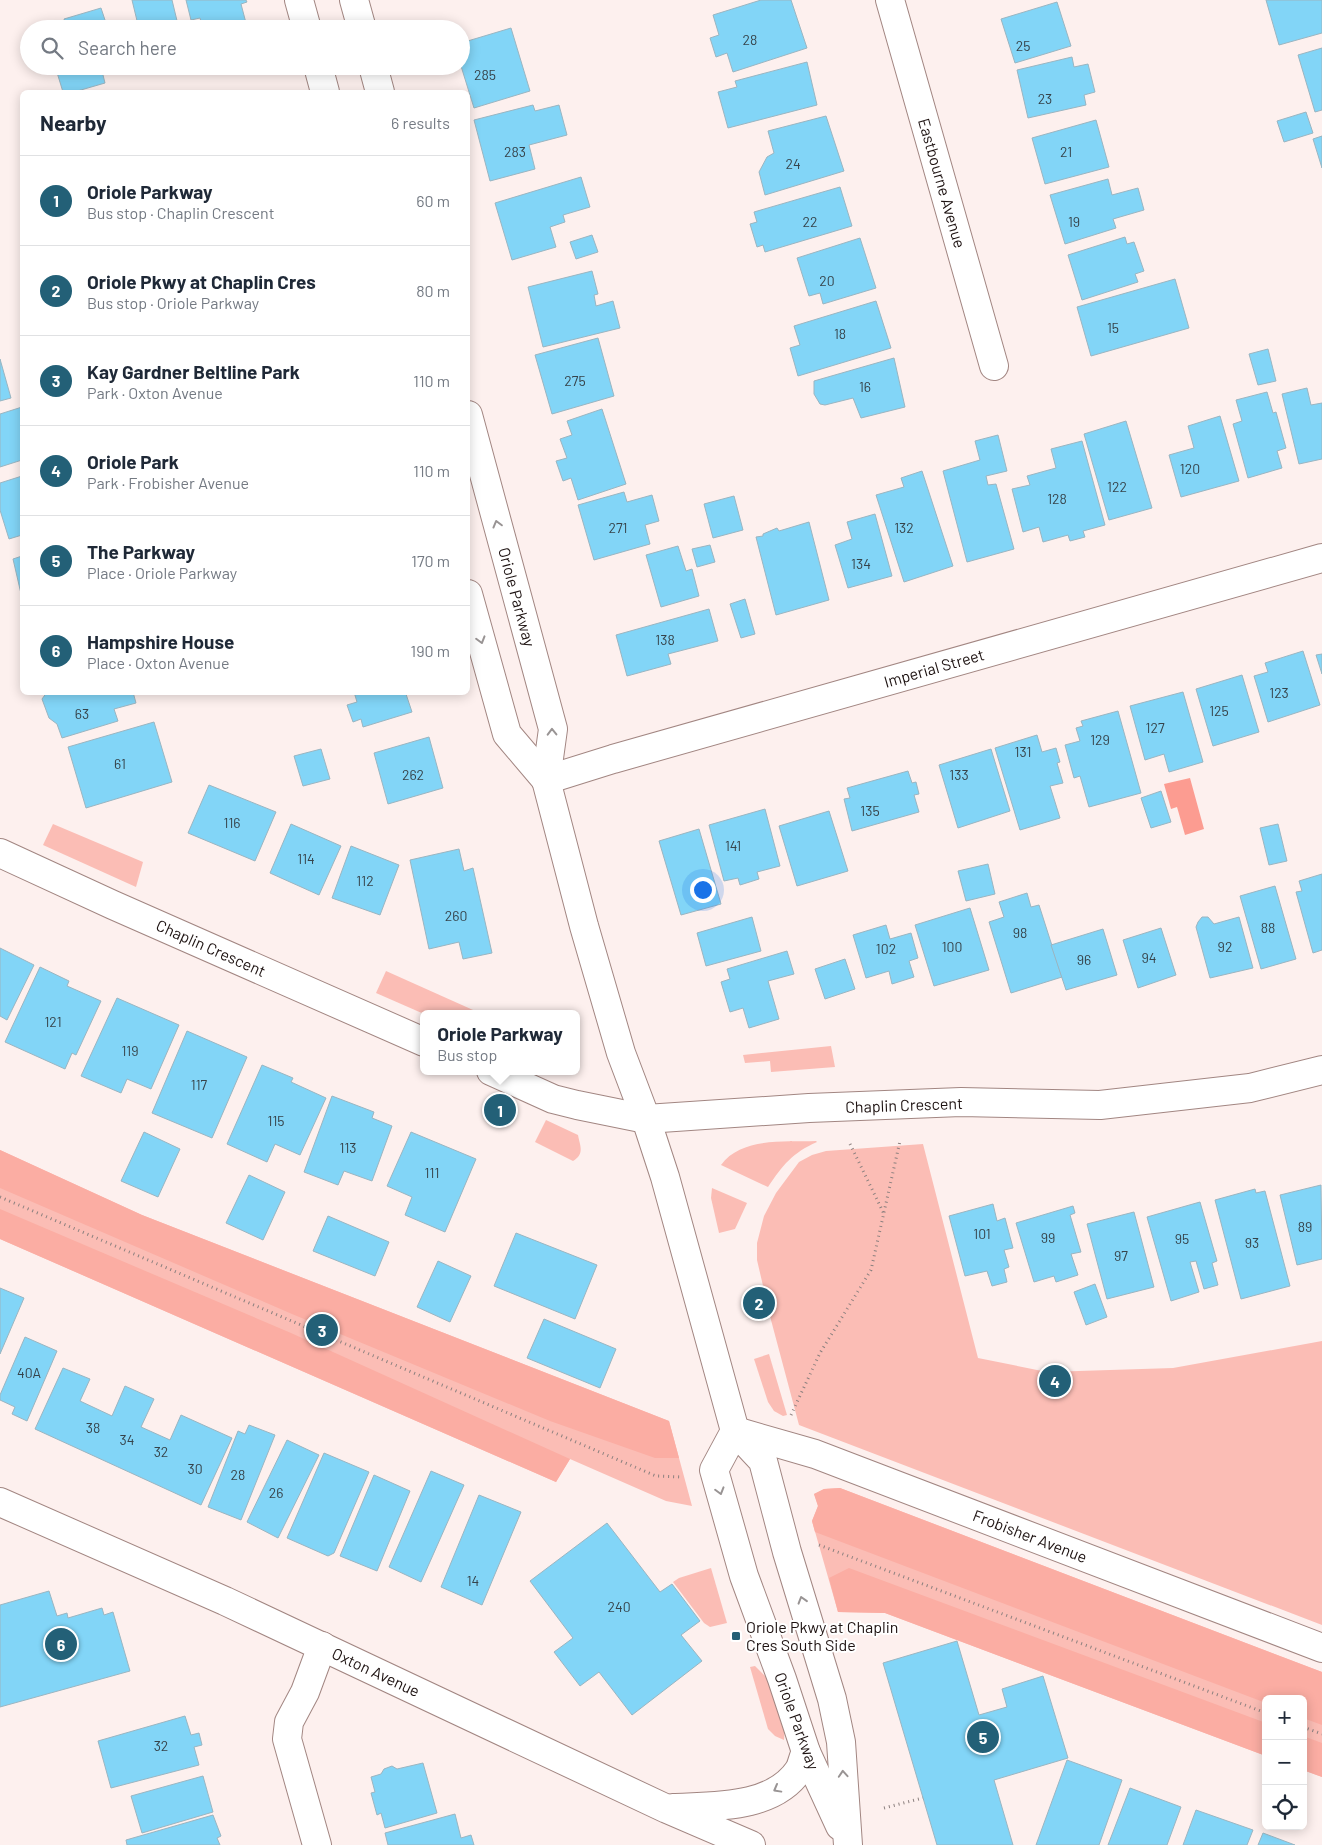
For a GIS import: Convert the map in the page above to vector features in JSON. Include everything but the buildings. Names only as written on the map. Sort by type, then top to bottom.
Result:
[{"type":"street","points":[[299,0],[305,20]]},
{"type":"street","points":[[354,0],[360,20]]},
{"type":"street","name":"Eastbourne Avenue","points":[[890,0],[994,366]]},
{"type":"street","points":[[320,75],[324,90]]},
{"type":"street","points":[[375,75],[379,90]]},
{"type":"street","name":"Oriole Parkway","points":[[470,422],[553,729],[546,780],[584,926],[621,1054],[646,1119],[675,1212],[735,1430],[763,1460],[787,1552],[832,1699],[840,1742],[848,1843]]},
{"type":"street","name":"Imperial Street","points":[[546,780],[633,753],[1322,558]]},
{"type":"street","name":"Oriole Parkway","points":[[470,601],[507,734],[546,780]]},
{"type":"street","name":"Chaplin Crescent","points":[[0,853],[420,1040]]},
{"type":"street","name":"Chaplin Crescent","points":[[500,1075],[553,1099],[646,1119],[809,1108],[951,1103],[1100,1105],[1250,1088],[1322,1070]]},
{"type":"street","name":"Oriole Parkway","points":[[735,1430],[714,1470],[744,1576],[782,1679],[806,1752],[848,1843]]},
{"type":"street","name":"Frobisher Avenue","points":[[735,1430],[815,1454],[1322,1648]]},
{"type":"street","name":"Oxton Avenue","points":[[0,1502],[225,1601],[667,1809],[751,1845]]},
{"type":"street","points":[[317,1845],[288,1739],[289,1722],[304,1692],[322,1646]]},
{"type":"street","points":[[667,1809],[752,1800],[772,1792],[784,1786],[799,1769],[806,1752]]},
{"type":"path","points":[[791,1415],[820,1354],[871,1270],[900,1141]]},
{"type":"path","points":[[850,1144],[884,1215]]},
{"type":"path","points":[[0,1197],[656,1476],[687,1476]]},
{"type":"path","points":[[814,1543],[1262,1711]]},
{"type":"path","points":[[1307,1728],[1322,1734]]},
{"type":"path","points":[[884,1808],[923,1798]]},
{"type":"shaded area","points":[[1190,778],[1204,829],[1185,835],[1177,807],[1171,809],[1164,784]]},
{"type":"shaded area","points":[[53,824],[143,862],[136,887],[43,845]]},
{"type":"shaded area","points":[[386,971],[473,1010],[420,1010],[420,1012],[376,993]]},
{"type":"shaded area","points":[[831,1046],[835,1067],[771,1072],[770,1061],[745,1063],[743,1055]]},
{"type":"shaded area","points":[[546,1120],[578,1135],[581,1150],[579,1156],[573,1161],[535,1142]]},
{"type":"shaded area","points":[[816,1141],[794,1155],[778,1172],[768,1187],[721,1165],[730,1156],[752,1145]]},
{"type":"shaded area","points":[[923,1144],[978,1358],[1047,1372],[1173,1368],[1322,1341],[1322,1625],[799,1425],[757,1260],[757,1243],[764,1216],[776,1193],[799,1162],[812,1155],[826,1151]]},
{"type":"shaded area","points":[[0,1150],[142,1215],[669,1421],[692,1506],[666,1501],[570,1459],[556,1482],[0,1239]]},
{"type":"shaded area","points":[[0,1150],[142,1215],[669,1421],[679,1458],[655,1458],[550,1421],[292,1314],[0,1188]]},
{"type":"shaded area","points":[[712,1188],[747,1203],[735,1229],[719,1233],[711,1198]]},
{"type":"shaded area","points":[[0,1209],[291,1333],[570,1459],[556,1482],[0,1239]]},
{"type":"shaded area","points":[[769,1354],[787,1415],[783,1416],[774,1411],[768,1402],[754,1359]]},
{"type":"shaded area","points":[[840,1488],[1322,1672],[1322,1777],[1307,1771],[1307,1695],[1262,1695],[1262,1754],[885,1613],[838,1612],[812,1521],[818,1506],[814,1494],[824,1489]]},
{"type":"shaded area","points":[[840,1488],[1322,1672],[1322,1725],[1307,1719],[1307,1695],[1262,1695],[1262,1701],[815,1532],[812,1521],[818,1506],[814,1494],[824,1489]]},
{"type":"shaded area","points":[[711,1568],[727,1623],[710,1627],[704,1623],[673,1582],[679,1578]]},
{"type":"shaded area","points":[[849,1568],[1262,1722],[1262,1754],[885,1613],[838,1612],[829,1578]]},
{"type":"shaded area","points":[[755,1666],[773,1684],[785,1723],[784,1740],[775,1736],[768,1729],[750,1667]]},
{"type":"shaded area","points":[[1307,1737],[1322,1743],[1322,1777],[1307,1771]]},
{"type":"place","name":"Oriole Parkway","points":[[500,1110]]},
{"type":"place","name":"Oriole Pkwy at Chaplin Cres","points":[[759,1303]]},
{"type":"place","name":"Kay Gardner Beltline Park","points":[[322,1330]]},
{"type":"place","name":"Oriole Park","points":[[1055,1381]]},
{"type":"place","name":"Oriole Pkwy at Chaplin Cres South Side","points":[[736,1636]]},
{"type":"place","name":"Hampshire House","points":[[61,1644]]},
{"type":"place","name":"The Parkway","points":[[983,1737]]}]
